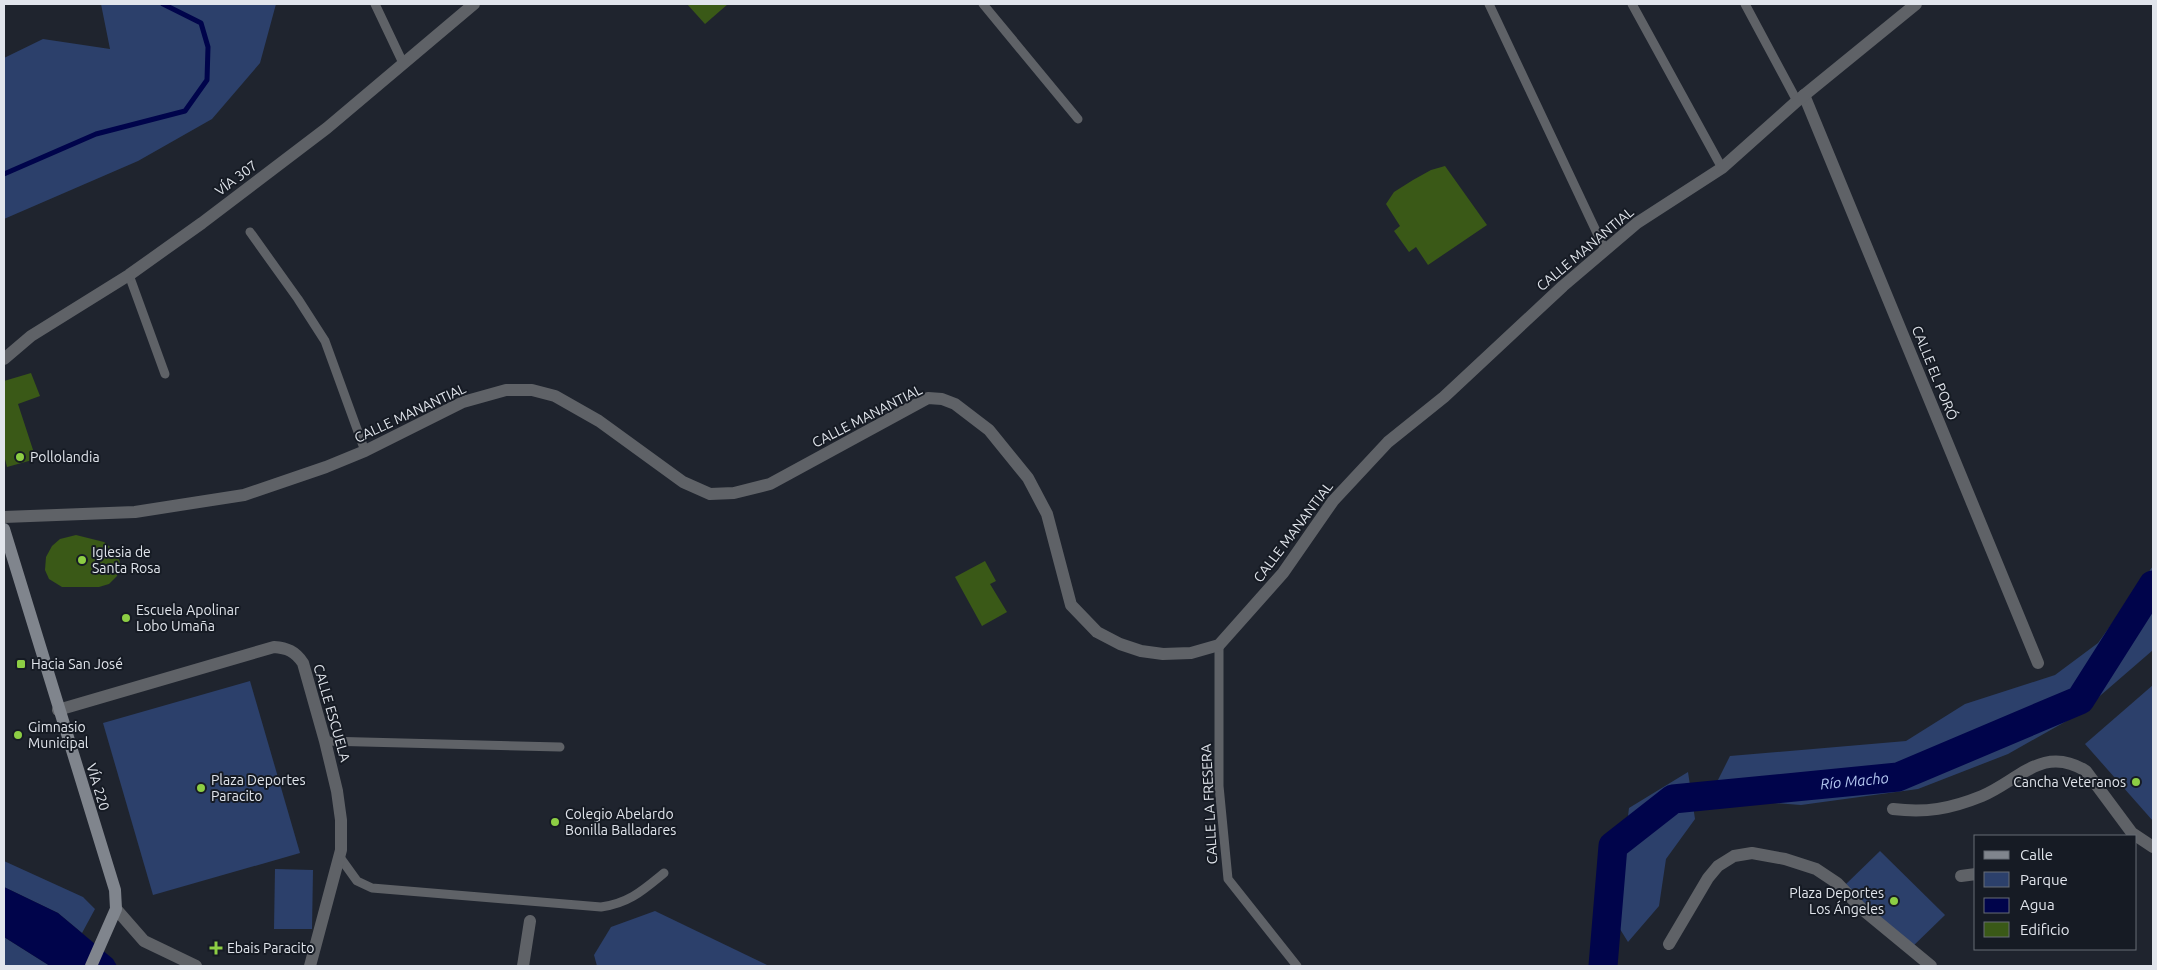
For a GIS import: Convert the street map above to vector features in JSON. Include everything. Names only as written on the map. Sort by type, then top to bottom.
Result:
[{"type":"main road","name":"VÍA 220","points":[[5,537],[115,890],[116,909]]},
{"type":"main road","points":[[91,966],[116,909]]},
{"type":"street","name":"VÍA 307","points":[[4,359],[31,336],[129,275],[202,223],[320,134],[474,4]]},
{"type":"street","name":"CALLE MANANTIAL","points":[[4,517],[135,512],[212,502],[244,495],[326,467],[365,451],[463,402],[506,390],[532,390],[556,396],[599,421],[683,482],[710,494],[734,493],[770,484],[928,398],[942,399],[955,404],[989,430],[1028,478],[1047,514],[1071,604],[1097,632],[1120,644],[1141,651],[1163,654],[1190,653],[1219,645],[1283,573],[1333,501],[1388,442],[1444,397],[1563,286],[1637,223],[1722,168],[1800,98],[1916,4]]},
{"type":"street","name":"CALLE EL PORÓ","points":[[1800,98],[2038,663]]},
{"type":"street","name":"CALLE ESCUELA","points":[[58,710],[274,647],[285,648],[296,654],[302,663],[325,741],[338,791],[341,820],[339,856],[310,966]]},
{"type":"street","points":[[1892,809],[1916,812],[1946,808],[1984,795],[2029,768],[2053,762],[2063,762],[2076,765],[2086,771],[2131,835]]},
{"type":"street","points":[[2137,838],[2153,847]]},
{"type":"street","points":[[1669,944],[1708,878],[1718,866],[1734,856],[1752,853],[1785,859],[1816,868],[1931,966]]},
{"type":"street","points":[[1961,876],[1974,874]]},
{"type":"street","points":[[116,909],[144,941],[196,966]]},
{"type":"street","points":[[523,966],[530,921]]},
{"type":"lane","points":[[375,4],[403,63]]},
{"type":"lane","points":[[983,4],[1078,119]]},
{"type":"lane","points":[[1489,4],[1606,250]]},
{"type":"lane","points":[[1632,4],[1722,168]]},
{"type":"lane","points":[[1746,4],[1800,98]]},
{"type":"lane","points":[[250,232],[298,299],[325,341],[365,451]]},
{"type":"lane","points":[[129,275],[165,374]]},
{"type":"lane","name":"CALLE LA FRESERA","points":[[1219,645],[1219,786],[1228,880],[1297,966]]},
{"type":"lane","points":[[325,741],[560,747]]},
{"type":"lane","points":[[339,856],[357,880],[363,885],[372,888],[601,907],[631,900],[664,873]]},
{"type":"green space","points":[[101,4],[276,4],[260,63],[212,119],[138,161],[4,219],[4,58],[43,39],[110,49]]},
{"type":"green space","points":[[2153,566],[2153,650],[2079,714],[2008,754],[1918,789],[1801,805],[1709,798],[1730,756],[1906,741],[1965,704],[2055,675],[2098,643]]},
{"type":"green space","name":"Plaza Deportes Paracito","points":[[250,681],[300,853],[153,895],[103,723]]},
{"type":"green space","name":"Cancha Veteranos","points":[[2153,685],[2153,821],[2085,744]]},
{"type":"green space","points":[[1688,772],[1695,819],[1666,859],[1659,906],[1628,942],[1615,921],[1629,808]]},
{"type":"green space","name":"Plaza Deportes Los Ángeles","points":[[1880,851],[1945,915],[1909,950],[1844,886]]},
{"type":"green space","points":[[4,861],[83,897],[95,909],[82,933],[58,913],[4,887]]},
{"type":"green space","points":[[275,869],[313,870],[312,929],[274,929]]},
{"type":"green space","points":[[655,911],[769,966],[597,966],[594,955],[611,927]]},
{"type":"green space","points":[[4,937],[50,966],[4,966]]},
{"type":"water","points":[[4,887],[58,913],[113,959],[117,966],[50,966],[4,937]]},
{"type":"building","points":[[687,4],[728,4],[705,24]]},
{"type":"building","points":[[1445,166],[1487,225],[1428,265],[1416,247],[1409,252],[1394,231],[1400,226],[1386,204],[1394,192],[1431,170]]},
{"type":"building","points":[[31,373],[40,396],[18,404],[36,459],[7,467],[4,455],[4,381]]},
{"type":"building","name":"Iglesia de Santa Rosa","points":[[76,535],[104,542],[115,551],[120,562],[117,576],[109,584],[99,587],[62,587],[49,579],[45,570],[46,557],[52,546],[60,539]]},
{"type":"building","points":[[985,561],[996,581],[990,584],[1007,612],[982,626],[955,577]]},
{"type":"waterway","points":[[4,174],[96,134],[185,111],[207,80],[208,47],[201,23],[163,4]]},
{"type":"waterway","name":"Río Macho","points":[[1603,966],[1613,846],[1673,799],[1898,777],[2080,700],[2153,585]]},
{"type":"place","name":"Pollolandia","points":[[20,457]]},
{"type":"place","name":"Iglesia de Santa Rosa","points":[[82,560]]},
{"type":"place","name":"Escuela Apolinar Lobo Umaña","points":[[126,618]]},
{"type":"place","name":"Hacia San José","points":[[21,664]]},
{"type":"place","name":"Gimnasio Municipal","points":[[18,735]]},
{"type":"place","name":"Cancha Veteranos","points":[[2136,782]]},
{"type":"place","name":"Plaza Deportes Paracito","points":[[201,788]]},
{"type":"place","name":"Colegio Abelardo Bonilla Balladares","points":[[555,822]]},
{"type":"place","name":"Plaza Deportes Los Ángeles","points":[[1894,901]]},
{"type":"place","name":"Ebais Paracito","points":[[216,948]]}]
